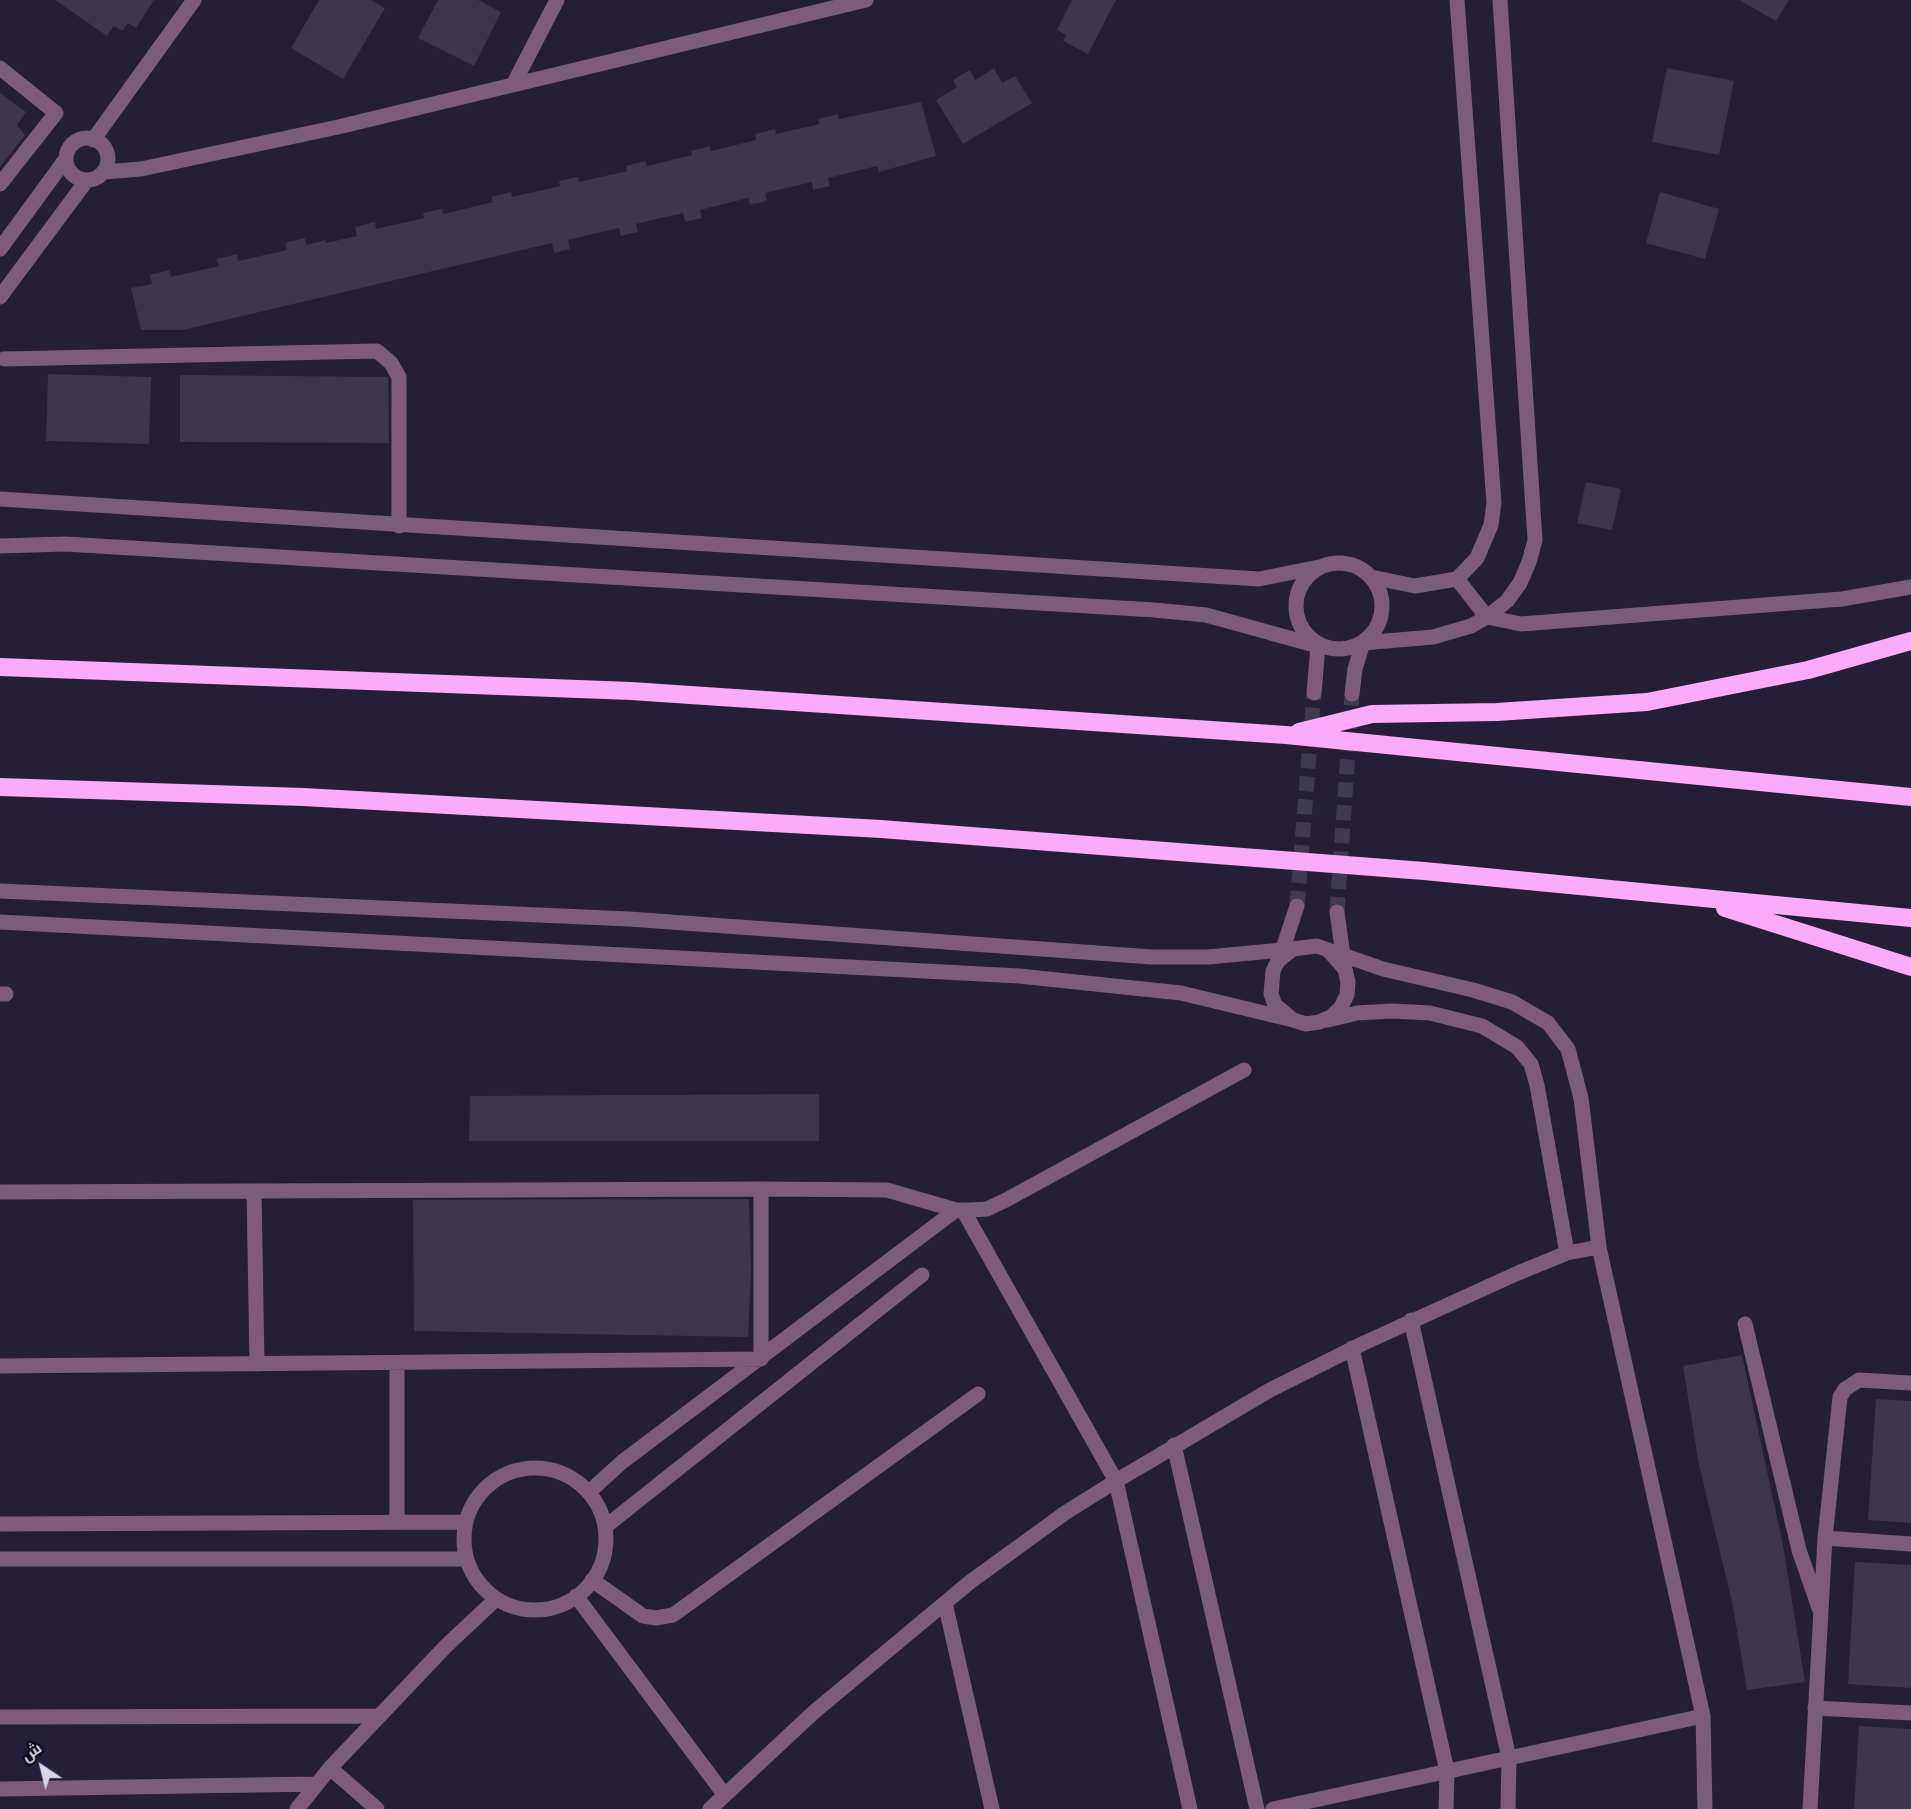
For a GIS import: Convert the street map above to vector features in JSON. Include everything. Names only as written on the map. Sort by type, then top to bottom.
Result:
[{"type":"highway","points":[[1286,735],[1372,714],[1497,712],[1647,702],[1808,670],[1911,641]]},
{"type":"highway","points":[[0,667],[631,691],[1286,735],[1911,797]]},
{"type":"highway","points":[[0,787],[303,797],[881,829],[1412,870],[1911,918]]},
{"type":"highway","points":[[1692,898],[1911,967]]},
{"type":"street","points":[[0,249],[65,160],[75,142],[93,140],[194,0]]},
{"type":"street","points":[[514,83],[557,0]]},
{"type":"street","points":[[0,297],[87,180],[104,172],[141,169],[338,127],[866,0]]},
{"type":"street","points":[[1371,577],[1415,586],[1457,579],[1477,558],[1491,525],[1494,503],[1457,0]]},
{"type":"street","points":[[0,546],[64,544],[1154,610],[1206,615],[1318,645],[1342,649],[1364,643],[1433,637],[1471,626],[1507,601],[1520,583],[1529,562],[1534,540],[1500,0]]},
{"type":"street","points":[[0,68],[56,113],[0,184]]},
{"type":"street","points":[[93,140],[106,152],[104,172]]},
{"type":"street","points":[[65,160],[73,176],[87,180]]},
{"type":"street","points":[[4,359],[376,351],[391,363],[399,377],[399,526]]},
{"type":"street","points":[[0,499],[1259,579],[1330,563],[1352,564],[1371,577],[1378,587],[1382,612],[1378,624],[1364,643],[1355,669],[1352,694]]},
{"type":"street","points":[[1318,645],[1302,630],[1296,617],[1295,602],[1299,588],[1307,576],[1319,567]]},
{"type":"street","points":[[1457,579],[1487,617],[1521,624],[1842,599],[1911,587]]},
{"type":"street","points":[[1314,693],[1318,645]]},
{"type":"street","points":[[0,891],[629,919],[1152,957],[1285,953],[1317,946],[1339,958],[1473,990],[1512,1002],[1541,1018],[1554,1030],[1568,1049],[1576,1073],[1599,1247],[1703,1716],[1705,1809]]},
{"type":"street","points":[[1293,1020],[1275,1005],[1270,983],[1285,953],[1297,906]]},
{"type":"street","points":[[1319,1022],[1331,1017],[1341,1007],[1347,995],[1348,982],[1339,958],[1337,912]]},
{"type":"street","points":[[0,922],[1019,976],[1181,993],[1306,1024],[1357,1013],[1392,1011],[1431,1013],[1482,1026],[1517,1047],[1531,1064],[1538,1085],[1567,1253]]},
{"type":"street","points":[[0,1192],[887,1190],[959,1210],[987,1209],[1244,1070]]},
{"type":"street","points":[[760,1189],[761,1359]]},
{"type":"street","points":[[254,1191],[257,1364]]},
{"type":"street","points":[[589,1492],[622,1461],[959,1210]]},
{"type":"street","points":[[959,1210],[1116,1481],[1190,1809]]},
{"type":"street","points":[[710,1809],[814,1712],[945,1603],[1065,1513],[1174,1445],[1270,1390],[1352,1348],[1567,1253],[1599,1247]]},
{"type":"street","points":[[605,1527],[922,1275]]},
{"type":"street","points":[[1411,1320],[1509,1758],[1508,1809]]},
{"type":"street","points":[[1745,1324],[1800,1550],[1821,1612],[1820,1631]]},
{"type":"street","points":[[1352,1348],[1447,1771],[1446,1809]]},
{"type":"street","points":[[0,1366],[761,1359]]},
{"type":"street","points":[[397,1364],[397,1522]]},
{"type":"street","points":[[1810,1809],[1825,1538],[1840,1396],[1845,1389],[1859,1380],[1911,1383]]},
{"type":"street","points":[[592,1580],[643,1616],[656,1618],[673,1615],[978,1394]]},
{"type":"street","points":[[1174,1445],[1257,1809]]},
{"type":"street","points":[[523,1468],[556,1471],[577,1481],[589,1492],[598,1506],[605,1527],[605,1550],[592,1580],[576,1596],[557,1606],[535,1610],[513,1607],[496,1599],[477,1581],[466,1559],[463,1539],[465,1522],[471,1507],[484,1489],[502,1475],[523,1468]]},
{"type":"street","points":[[0,1524],[465,1522]]},
{"type":"street","points":[[1825,1538],[1911,1544]]},
{"type":"street","points":[[0,1559],[466,1559]]},
{"type":"street","points":[[576,1596],[724,1794]]},
{"type":"street","points":[[297,1809],[330,1768],[379,1716],[446,1646],[496,1599]]},
{"type":"street","points":[[945,1603],[992,1809]]},
{"type":"street","points":[[1815,1708],[1911,1713]]},
{"type":"street","points":[[0,1717],[379,1716]]},
{"type":"street","points":[[1274,1809],[1703,1716]]},
{"type":"street","points":[[330,1768],[377,1809]]},
{"type":"street","points":[[0,1789],[317,1784]]},
{"type":"building","points":[[55,0],[154,0],[136,28],[128,23],[122,31],[114,26],[107,36]]},
{"type":"building","points":[[319,0],[371,0],[385,8],[343,79],[291,48]]},
{"type":"building","points":[[438,0],[478,0],[501,12],[474,66],[418,38]]},
{"type":"building","points":[[1072,0],[1116,0],[1088,54],[1063,41],[1066,35],[1057,30]]},
{"type":"building","points":[[1739,0],[1789,0],[1776,21]]},
{"type":"building","points":[[994,68],[1002,83],[1015,76],[1032,103],[963,144],[936,100],[957,87],[953,80],[970,70],[975,80]]},
{"type":"building","points":[[1667,68],[1734,81],[1719,155],[1652,142]]},
{"type":"building","points":[[0,93],[26,112],[17,125],[25,135],[0,167]]},
{"type":"building","points":[[921,102],[936,156],[879,172],[877,166],[828,178],[830,186],[813,190],[812,182],[765,193],[767,201],[750,205],[748,198],[700,210],[702,218],[685,222],[683,213],[636,224],[638,232],[621,236],[619,228],[568,240],[570,249],[554,253],[552,243],[183,330],[141,330],[131,288],[152,284],[150,275],[169,270],[171,277],[219,266],[217,259],[237,254],[238,261],[287,250],[285,243],[305,238],[306,245],[326,240],[326,243],[357,236],[355,227],[375,222],[376,229],[424,218],[423,213],[442,209],[444,214],[493,202],[491,197],[511,192],[512,197],[560,186],[559,181],[578,177],[579,182],[627,171],[626,166],[645,161],[647,166],[692,155],[691,151],[710,146],[711,151],[756,140],[755,134],[775,129],[776,134],[820,124],[818,119],[838,114],[839,119]]},
{"type":"building","points":[[1660,192],[1719,209],[1705,259],[1646,243]]},
{"type":"building","points":[[48,374],[151,377],[149,444],[46,441]]},
{"type":"building","points":[[180,375],[388,377],[389,443],[180,442]]},
{"type":"building","points":[[1586,482],[1621,489],[1612,530],[1577,523]]},
{"type":"building","points":[[819,1094],[819,1141],[469,1141],[470,1096]]},
{"type":"building","points":[[749,1199],[751,1269],[748,1337],[414,1331],[413,1200]]},
{"type":"building","points":[[1742,1355],[1783,1545],[1805,1682],[1747,1690],[1732,1602],[1699,1465],[1683,1366]]},
{"type":"building","points":[[1876,1399],[1911,1401],[1911,1523],[1868,1520]]},
{"type":"building","points":[[1855,1562],[1911,1565],[1911,1688],[1848,1684]]},
{"type":"building","points":[[1859,1726],[1911,1729],[1911,1809],[1854,1809]]},
{"type":"tunnel","points":[[1297,906],[1314,693]]},
{"type":"tunnel","points":[[1337,912],[1352,694]]}]
